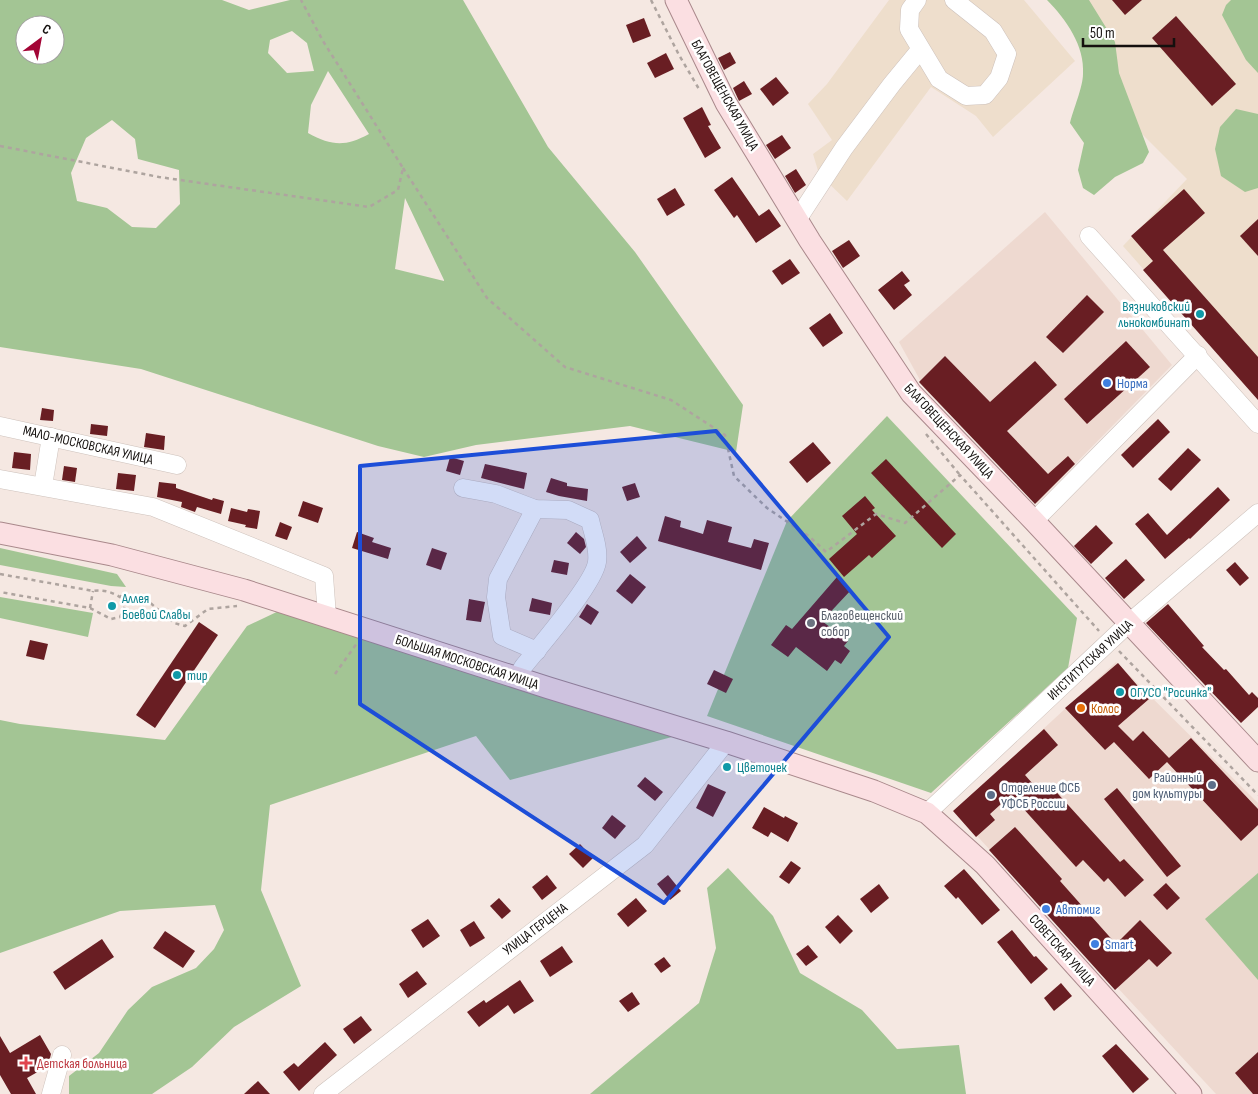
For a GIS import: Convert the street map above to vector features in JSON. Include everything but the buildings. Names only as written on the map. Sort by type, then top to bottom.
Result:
[{"type":"main road","name":"БЛАГОВЕЩЕНСКАЯ УЛИЦА","points":[[676,0],[726,103],[797,220],[911,393],[1034,521],[1258,761]]},
{"type":"main road","name":"БОЛЬШАЯ МОСКОВСКАЯ УЛИЦА","points":[[0,533],[112,555],[244,590],[517,678],[726,742],[874,791],[926,813]]},
{"type":"main road","name":"СОВЕТСКАЯ УЛИЦА","points":[[926,813],[985,865],[1190,1094]]},
{"type":"street","points":[[917,0],[910,10],[909,29],[938,79],[966,96],[985,95],[999,78],[1006,54],[993,31],[954,0]]},
{"type":"street","points":[[797,220],[844,148],[920,50]]},
{"type":"street","points":[[1089,236],[1198,355],[1258,424]]},
{"type":"street","points":[[1034,521],[1198,355]]},
{"type":"street","name":"МАЛО-МОСКОВСКАЯ УЛИЦА","points":[[0,426],[177,465]]},
{"type":"street","points":[[43,486],[51,437]]},
{"type":"street","points":[[0,480],[43,486],[153,508],[324,576],[327,616]]},
{"type":"street","points":[[463,488],[496,494],[535,509],[568,510],[590,520],[597,550],[597,564],[588,584],[523,667],[517,678]]},
{"type":"street","points":[[535,509],[498,580],[496,597],[502,636],[536,651]]},
{"type":"street","name":"ИНСТИТУТСКАЯ УЛИЦА","points":[[926,813],[1128,623],[1258,513]]},
{"type":"street","name":"УЛИЦА ГЕРЦЕНА","points":[[323,1094],[645,845],[726,742]]},
{"type":"street","points":[[51,1094],[62,1055]]},
{"type":"path","points":[[302,0],[323,41],[487,298],[564,368],[671,400],[725,435],[734,476],[767,508],[810,537],[826,552],[876,514],[905,523],[960,475],[1109,642],[1258,795]]},
{"type":"path","points":[[0,146],[159,176],[369,206],[398,190],[404,168]]},
{"type":"path","points":[[0,574],[93,591],[101,590],[118,596],[148,601],[174,623],[185,626],[208,609],[240,605],[244,590]]},
{"type":"path","points":[[90,608],[93,591]]},
{"type":"path","points":[[0,592],[90,608],[111,619],[120,617],[124,609],[126,601],[118,596]]},
{"type":"path","points":[[335,674],[367,629]]},
{"type":"highlighted area","points":[[716,431],[889,637],[664,903],[360,704],[360,466]]},
{"type":"shaded area","points":[[889,0],[1024,0],[1075,61],[993,137],[976,116],[931,87],[847,201],[819,174],[813,154],[832,140],[808,104],[827,84]]},
{"type":"shaded area","points":[[1080,0],[1258,0],[1258,399],[1123,246],[1187,179],[1133,125]]},
{"type":"shaded area","points":[[1045,212],[1172,365],[1037,503],[925,389],[899,342]]},
{"type":"shaded area","points":[[1116,662],[1258,803],[1258,1094],[1216,1094],[954,811]]},
{"type":"green space","points":[[0,0],[222,0],[249,10],[290,0],[463,0],[548,147],[635,252],[743,405],[736,452],[630,426],[476,445],[424,457],[378,446],[141,369],[0,347]],"holes":[[[292,31],[307,43],[314,71],[287,73],[268,53],[270,40]],[[328,71],[369,134],[353,141],[338,143],[324,140],[308,133],[311,105]],[[112,120],[135,139],[138,159],[179,170],[180,204],[156,228],[132,227],[107,208],[77,201],[71,173],[86,138]],[[405,198],[444,281],[395,269]]]},
{"type":"green space","points":[[1047,0],[1089,0],[1115,42],[1119,73],[1149,152],[1143,163],[1115,177],[1094,195],[1083,188],[1078,170],[1084,143],[1070,123],[1083,79],[1081,53],[1067,24]]},
{"type":"green space","points":[[1231,0],[1258,0],[1258,73],[1246,60],[1222,15],[1226,5]]},
{"type":"green space","points":[[1236,109],[1258,114],[1258,188],[1245,192],[1221,176],[1215,149],[1220,127]]},
{"type":"green space","points":[[887,416],[1077,618],[1068,668],[931,793],[707,716],[787,521]]},
{"type":"green space","points":[[0,548],[117,574],[126,587],[111,586],[0,565]]},
{"type":"green space","points":[[0,597],[93,613],[88,637],[0,618]]},
{"type":"green space","points":[[283,609],[528,692],[672,737],[510,780],[476,736],[270,805],[261,890],[301,986],[234,1027],[192,1067],[152,1094],[69,1094],[69,1076],[99,1053],[128,1010],[152,987],[196,968],[214,949],[224,930],[215,905],[120,911],[0,953],[0,720],[20,724],[165,740],[247,626]]},
{"type":"green space","points":[[728,868],[773,916],[800,973],[862,1010],[897,1049],[959,1045],[966,1094],[590,1094],[699,1003],[716,948],[707,888]]},
{"type":"green space","points":[[1258,873],[1258,980],[1205,919]]},
{"type":"place","name":"Вязниковский льнокомбинат","points":[[1200,314]]},
{"type":"place","name":"Норма","points":[[1107,383]]},
{"type":"place","name":"Аллея Боевой Славы","points":[[112,606]]},
{"type":"place","name":"Благовещенский собор","points":[[811,623]]},
{"type":"place","name":"тир","points":[[177,675]]},
{"type":"place","name":"ОГУСО \"Росинка\"","points":[[1120,692]]},
{"type":"place","name":"Колос","points":[[1081,708]]},
{"type":"place","name":"Цветочек","points":[[727,767]]},
{"type":"place","name":"Районный дом культуры","points":[[1212,785]]},
{"type":"place","name":"Отделение ФСБ УФСБ России","points":[[991,795]]},
{"type":"place","name":"Автомиг","points":[[1046,909]]},
{"type":"place","name":"Smart","points":[[1095,944]]},
{"type":"place","name":"Детская больница","points":[[26,1063]]}]
